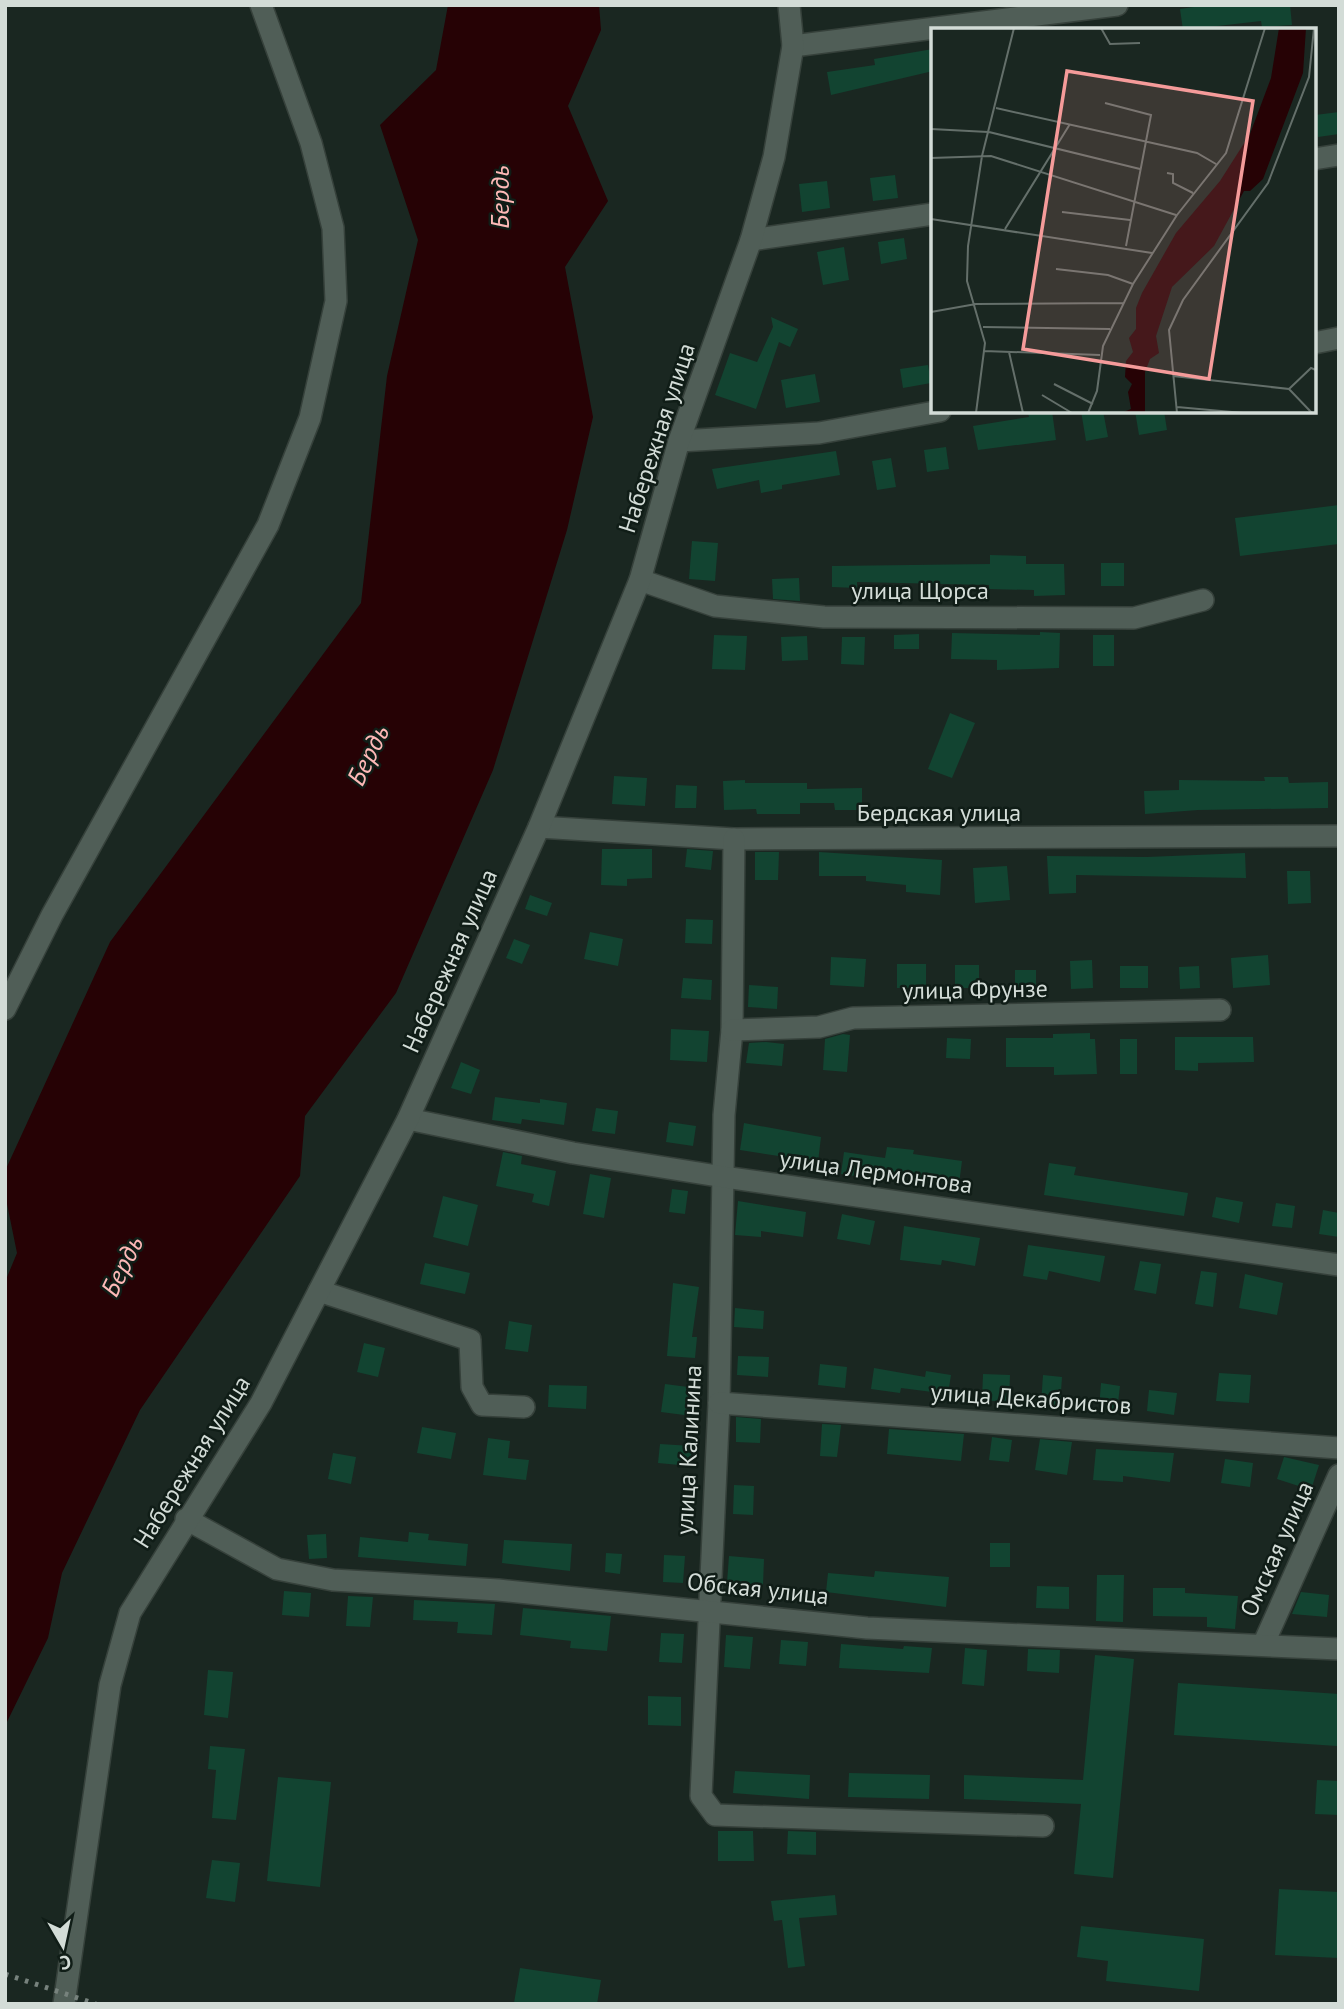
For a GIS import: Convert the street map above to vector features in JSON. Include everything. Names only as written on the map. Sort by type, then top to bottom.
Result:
[{"type":"street","points":[[5,1009],[52,915],[268,525],[310,418],[336,302],[333,228],[311,143],[261,5]]},
{"type":"street","name":"Набережная улица","points":[[64,2004],[110,1685],[130,1613],[186,1519],[261,1403],[408,1119],[539,827],[640,580],[679,441],[751,240],[774,157],[793,47],[789,5]]},
{"type":"street","points":[[940,28],[1117,5]]},
{"type":"street","points":[[793,47],[931,29]]},
{"type":"street","points":[[1316,159],[1339,155]]},
{"type":"street","points":[[751,240],[931,214]]},
{"type":"street","points":[[1316,343],[1339,338]]},
{"type":"street","points":[[679,441],[819,433],[931,413]]},
{"type":"street","name":"улица Щорса","points":[[640,580],[715,606],[824,617],[1134,618],[1203,600]]},
{"type":"street","name":"Бердская улица","points":[[539,827],[734,839],[1339,836]]},
{"type":"street","name":"улица Калинина","points":[[734,839],[732,1030],[724,1115],[719,1403],[701,1796],[715,1815],[1043,1826]]},
{"type":"street","name":"улица Фрунзе","points":[[732,1030],[819,1027],[853,1018],[1220,1010]]},
{"type":"street","name":"улица Лермонтова","points":[[408,1119],[573,1153],[724,1177],[1339,1265]]},
{"type":"street","points":[[319,1291],[470,1340],[472,1387],[481,1405],[524,1407]]},
{"type":"street","name":"улица Декабристов","points":[[719,1403],[1339,1448]]},
{"type":"street","name":"Омская улица","points":[[1264,1645],[1339,1475]]},
{"type":"street","name":"Обская улица","points":[[186,1519],[277,1569],[333,1580],[498,1590],[867,1628],[1339,1648]]},
{"type":"water","name":"Бердь","points":[[448,5],[599,5],[601,30],[568,106],[608,201],[565,267],[593,417],[567,530],[493,770],[396,993],[305,1116],[300,1176],[140,1410],[62,1573],[48,1638],[5,1726],[5,1282],[17,1253],[5,1194],[5,1171],[110,942],[361,603],[387,376],[418,240],[380,125],[436,70]]},
{"type":"building","points":[[1207,5],[1290,5],[1292,25],[1262,27],[1261,21],[1183,28],[1180,9]]},
{"type":"building","points":[[931,49],[931,71],[831,95],[827,72],[875,65],[874,59]]},
{"type":"building","points":[[1339,112],[1339,134],[1318,137],[1316,115]]},
{"type":"building","points":[[895,175],[898,198],[873,201],[870,178]]},
{"type":"building","points":[[827,181],[830,208],[802,212],[799,184]]},
{"type":"building","points":[[904,238],[907,259],[881,264],[878,242]]},
{"type":"building","points":[[844,247],[849,280],[823,285],[817,252]]},
{"type":"building","points":[[771,317],[798,329],[790,347],[779,342],[756,409],[715,395],[730,353],[757,362],[773,327]]},
{"type":"building","points":[[928,365],[931,383],[903,388],[900,369]]},
{"type":"building","points":[[815,374],[820,402],[786,408],[781,380]]},
{"type":"building","points":[[1028,413],[1052,413],[1056,440],[978,450],[973,426],[1029,417]]},
{"type":"building","points":[[1081,413],[1103,413],[1108,437],[1086,441]]},
{"type":"building","points":[[1135,413],[1164,413],[1167,430],[1139,435]]},
{"type":"building","points":[[946,447],[949,469],[927,472],[924,450]]},
{"type":"building","points":[[836,451],[840,475],[782,485],[782,489],[761,493],[759,480],[717,489],[712,469]]},
{"type":"building","points":[[891,458],[896,487],[877,490],[872,461]]},
{"type":"building","points":[[1339,505],[1339,544],[1240,556],[1235,518]]},
{"type":"building","points":[[692,541],[718,543],[715,581],[689,579]]},
{"type":"building","points":[[990,555],[1026,556],[1026,564],[1064,564],[1065,595],[1034,596],[1034,590],[989,589],[989,585],[857,582],[857,588],[832,587],[832,566],[990,564]]},
{"type":"building","points":[[1101,563],[1124,563],[1124,586],[1101,586]]},
{"type":"building","points":[[799,578],[800,601],[773,599],[772,579]]},
{"type":"building","points":[[1040,632],[1060,633],[1059,668],[997,670],[997,660],[951,659],[952,633],[1040,635]]},
{"type":"building","points":[[919,634],[919,649],[894,649],[894,635]]},
{"type":"building","points":[[714,635],[747,636],[745,670],[712,669]]},
{"type":"building","points":[[1093,635],[1114,635],[1114,666],[1093,666]]},
{"type":"building","points":[[807,636],[808,660],[782,661],[781,637]]},
{"type":"building","points":[[842,637],[865,637],[864,665],[841,664]]},
{"type":"building","points":[[950,713],[975,723],[952,778],[928,769]]},
{"type":"building","points":[[614,776],[647,778],[645,806],[612,804]]},
{"type":"building","points":[[1264,777],[1288,777],[1289,783],[1328,782],[1328,808],[1198,810],[1145,814],[1144,791],[1179,790],[1179,780],[1265,781]]},
{"type":"building","points":[[745,780],[745,783],[807,783],[807,789],[862,788],[862,810],[835,810],[834,803],[800,803],[800,814],[757,814],[756,809],[724,810],[723,781]]},
{"type":"building","points":[[676,785],[697,786],[696,808],[675,808]]},
{"type":"building","points":[[602,849],[652,849],[652,878],[627,879],[627,886],[601,885]]},
{"type":"building","points":[[687,849],[713,851],[711,870],[685,867]]},
{"type":"building","points":[[755,852],[779,852],[778,880],[755,880]]},
{"type":"building","points":[[819,852],[942,860],[940,895],[906,892],[906,885],[866,881],[866,876],[819,876]]},
{"type":"building","points":[[1245,853],[1246,878],[1076,875],[1076,893],[1049,894],[1047,856],[1147,857]]},
{"type":"building","points":[[1007,866],[1010,900],[975,903],[973,868]]},
{"type":"building","points":[[1287,871],[1310,871],[1311,903],[1288,904]]},
{"type":"building","points":[[530,895],[552,903],[547,916],[525,909]]},
{"type":"building","points":[[686,919],[713,920],[712,944],[685,943]]},
{"type":"building","points":[[590,932],[623,939],[618,966],[584,959]]},
{"type":"building","points":[[514,939],[530,945],[522,964],[506,958]]},
{"type":"building","points":[[1268,955],[1270,985],[1233,988],[1231,958]]},
{"type":"building","points":[[831,957],[866,959],[864,987],[830,985]]},
{"type":"building","points":[[1092,960],[1093,988],[1071,989],[1070,961]]},
{"type":"building","points":[[897,964],[926,964],[926,988],[897,988]]},
{"type":"building","points":[[955,965],[979,965],[979,988],[955,988]]},
{"type":"building","points":[[1120,966],[1148,966],[1148,988],[1120,988]]},
{"type":"building","points":[[1199,966],[1200,988],[1180,989],[1179,967]]},
{"type":"building","points":[[1015,970],[1036,970],[1036,988],[1015,987]]},
{"type":"building","points":[[683,978],[712,980],[711,1000],[681,998]]},
{"type":"building","points":[[749,985],[778,987],[777,1009],[748,1007]]},
{"type":"building","points":[[671,1029],[709,1031],[707,1062],[670,1060]]},
{"type":"building","points":[[1090,1033],[1090,1039],[1095,1039],[1097,1074],[1054,1075],[1054,1067],[1006,1067],[1006,1038],[1053,1038],[1053,1034]]},
{"type":"building","points":[[850,1035],[847,1072],[823,1070],[825,1039]]},
{"type":"building","points":[[1175,1037],[1253,1037],[1254,1062],[1198,1063],[1198,1071],[1175,1070]]},
{"type":"building","points":[[947,1038],[971,1039],[970,1059],[946,1058]]},
{"type":"building","points":[[1120,1039],[1137,1039],[1137,1074],[1120,1074]]},
{"type":"building","points":[[749,1043],[784,1044],[782,1066],[746,1063]]},
{"type":"building","points":[[461,1062],[480,1070],[471,1094],[451,1088]]},
{"type":"building","points":[[495,1097],[540,1103],[540,1099],[567,1103],[564,1125],[522,1119],[521,1124],[492,1120]]},
{"type":"building","points":[[596,1108],[618,1111],[615,1134],[592,1131]]},
{"type":"building","points":[[669,1122],[696,1126],[693,1146],[666,1142]]},
{"type":"building","points":[[744,1123],[821,1137],[818,1162],[740,1150]]},
{"type":"building","points":[[887,1147],[914,1150],[913,1154],[962,1161],[959,1184],[869,1170],[868,1178],[841,1174],[844,1152],[885,1158]]},
{"type":"building","points":[[503,1152],[522,1156],[521,1164],[556,1171],[549,1206],[532,1202],[534,1194],[496,1186]]},
{"type":"building","points":[[1049,1163],[1076,1167],[1074,1175],[1188,1193],[1184,1216],[1044,1195]]},
{"type":"building","points":[[590,1174],[611,1178],[604,1218],[583,1214]]},
{"type":"building","points":[[672,1189],[688,1191],[685,1214],[669,1212]]},
{"type":"building","points":[[443,1196],[478,1205],[468,1246],[433,1237]]},
{"type":"building","points":[[1216,1197],[1243,1202],[1239,1223],[1212,1217]]},
{"type":"building","points":[[738,1201],[806,1212],[803,1237],[761,1231],[761,1237],[735,1235]]},
{"type":"building","points":[[1276,1203],[1295,1206],[1292,1228],[1272,1226]]},
{"type":"building","points":[[1323,1210],[1339,1213],[1339,1237],[1319,1234]]},
{"type":"building","points":[[842,1214],[875,1221],[870,1245],[837,1239]]},
{"type":"building","points":[[904,1226],[980,1238],[975,1266],[942,1260],[941,1265],[900,1260]]},
{"type":"building","points":[[1028,1245],[1105,1256],[1100,1282],[1049,1271],[1047,1280],[1023,1276]]},
{"type":"building","points":[[1140,1261],[1161,1264],[1156,1294],[1134,1290]]},
{"type":"building","points":[[425,1263],[470,1273],[465,1294],[420,1284]]},
{"type":"building","points":[[1201,1271],[1217,1273],[1213,1307],[1195,1304]]},
{"type":"building","points":[[1245,1274],[1283,1283],[1277,1315],[1239,1308]]},
{"type":"building","points":[[673,1283],[699,1287],[692,1337],[697,1337],[695,1358],[667,1356]]},
{"type":"building","points":[[735,1308],[764,1311],[763,1329],[734,1327]]},
{"type":"building","points":[[509,1321],[532,1325],[528,1352],[505,1349]]},
{"type":"building","points":[[364,1343],[385,1348],[378,1377],[357,1372]]},
{"type":"building","points":[[738,1356],[769,1357],[768,1377],[737,1375]]},
{"type":"building","points":[[820,1364],[847,1367],[845,1388],[818,1385]]},
{"type":"building","points":[[874,1368],[925,1377],[926,1371],[951,1375],[948,1394],[901,1388],[900,1393],[871,1389]]},
{"type":"building","points":[[1219,1373],[1251,1375],[1249,1403],[1216,1401]]},
{"type":"building","points":[[983,1374],[1010,1375],[1009,1402],[982,1400]]},
{"type":"building","points":[[1043,1375],[1062,1377],[1060,1406],[1041,1404]]},
{"type":"building","points":[[1101,1383],[1120,1386],[1117,1411],[1099,1409]]},
{"type":"building","points":[[665,1384],[696,1388],[692,1416],[661,1412]]},
{"type":"building","points":[[549,1385],[587,1386],[586,1409],[548,1407]]},
{"type":"building","points":[[1149,1390],[1177,1393],[1174,1415],[1147,1411]]},
{"type":"building","points":[[736,1417],[761,1419],[760,1443],[736,1442]]},
{"type":"building","points":[[822,1424],[841,1425],[837,1457],[820,1456]]},
{"type":"building","points":[[422,1427],[456,1433],[451,1459],[417,1453]]},
{"type":"building","points":[[889,1429],[964,1434],[961,1461],[887,1454]]},
{"type":"building","points":[[992,1437],[1012,1440],[1009,1462],[989,1460]]},
{"type":"building","points":[[488,1438],[510,1441],[508,1458],[529,1460],[526,1480],[483,1475]]},
{"type":"building","points":[[1040,1439],[1072,1442],[1067,1475],[1035,1470]]},
{"type":"building","points":[[660,1444],[692,1446],[690,1466],[658,1463]]},
{"type":"building","points":[[1096,1449],[1174,1453],[1170,1482],[1123,1476],[1123,1482],[1093,1480]]},
{"type":"building","points":[[333,1453],[356,1457],[351,1484],[328,1479]]},
{"type":"building","points":[[1284,1457],[1319,1465],[1311,1490],[1277,1479]]},
{"type":"building","points":[[1225,1459],[1253,1463],[1250,1487],[1221,1483]]},
{"type":"building","points":[[734,1485],[754,1486],[753,1515],[733,1514]]},
{"type":"building","points":[[409,1532],[429,1534],[428,1540],[468,1544],[466,1566],[358,1557],[360,1537],[408,1542]]},
{"type":"building","points":[[326,1534],[327,1558],[309,1559],[307,1535]]},
{"type":"building","points":[[504,1540],[572,1544],[570,1571],[502,1563]]},
{"type":"building","points":[[990,1543],[1010,1543],[1010,1567],[990,1567]]},
{"type":"building","points":[[606,1553],[622,1554],[620,1574],[605,1572]]},
{"type":"building","points":[[664,1555],[685,1556],[683,1583],[663,1582]]},
{"type":"building","points":[[729,1556],[764,1559],[763,1585],[727,1583]]},
{"type":"building","points":[[875,1571],[949,1577],[946,1607],[826,1592],[828,1573],[874,1577]]},
{"type":"building","points":[[1097,1575],[1124,1575],[1123,1622],[1096,1621]]},
{"type":"building","points":[[1037,1586],[1069,1587],[1069,1609],[1036,1608]]},
{"type":"building","points":[[1153,1588],[1185,1588],[1185,1593],[1238,1596],[1235,1629],[1207,1627],[1207,1617],[1153,1616]]},
{"type":"building","points":[[284,1591],[311,1593],[309,1617],[282,1615]]},
{"type":"building","points":[[1301,1592],[1329,1595],[1327,1617],[1292,1614]]},
{"type":"building","points":[[348,1596],[373,1597],[370,1627],[346,1626]]},
{"type":"building","points":[[414,1600],[495,1604],[492,1635],[457,1633],[458,1622],[413,1620]]},
{"type":"building","points":[[523,1608],[611,1616],[607,1651],[570,1648],[571,1641],[520,1635]]},
{"type":"building","points":[[661,1633],[684,1634],[682,1663],[659,1662]]},
{"type":"building","points":[[726,1635],[753,1637],[750,1669],[724,1667]]},
{"type":"building","points":[[781,1640],[808,1642],[806,1666],[779,1664]]},
{"type":"building","points":[[841,1644],[903,1649],[904,1646],[932,1648],[929,1673],[839,1668]]},
{"type":"building","points":[[965,1648],[987,1650],[984,1686],[962,1684]]},
{"type":"building","points":[[1028,1649],[1060,1650],[1059,1673],[1027,1671]]},
{"type":"building","points":[[1095,1655],[1134,1659],[1113,1878],[1074,1874],[1081,1804],[964,1799],[964,1775],[1083,1780]]},
{"type":"building","points":[[208,1670],[233,1672],[228,1718],[204,1715]]},
{"type":"building","points":[[1178,1683],[1339,1694],[1337,1746],[1174,1735]]},
{"type":"building","points":[[648,1696],[681,1697],[681,1726],[648,1725]]},
{"type":"building","points":[[210,1746],[245,1749],[236,1820],[212,1818],[216,1770],[208,1769]]},
{"type":"building","points":[[735,1771],[810,1775],[809,1799],[733,1793]]},
{"type":"building","points":[[849,1773],[930,1775],[929,1799],[848,1797]]},
{"type":"building","points":[[278,1777],[331,1782],[320,1887],[267,1881]]},
{"type":"building","points":[[1317,1780],[1339,1781],[1339,1815],[1315,1814]]},
{"type":"building","points":[[718,1831],[753,1831],[754,1861],[718,1861]]},
{"type":"building","points":[[788,1831],[816,1832],[816,1855],[787,1854]]},
{"type":"building","points":[[212,1860],[240,1863],[235,1902],[206,1898]]},
{"type":"building","points":[[1279,1889],[1339,1892],[1339,1958],[1275,1955]]},
{"type":"building","points":[[835,1895],[837,1915],[799,1918],[805,1966],[788,1968],[782,1920],[774,1921],[771,1901]]},
{"type":"building","points":[[1081,1926],[1204,1939],[1199,1991],[1106,1981],[1108,1961],[1077,1957]]},
{"type":"building","points":[[520,1968],[601,1980],[597,2004],[514,2003]]},
{"type":"railway","points":[[5,1974],[96,2004]]}]
